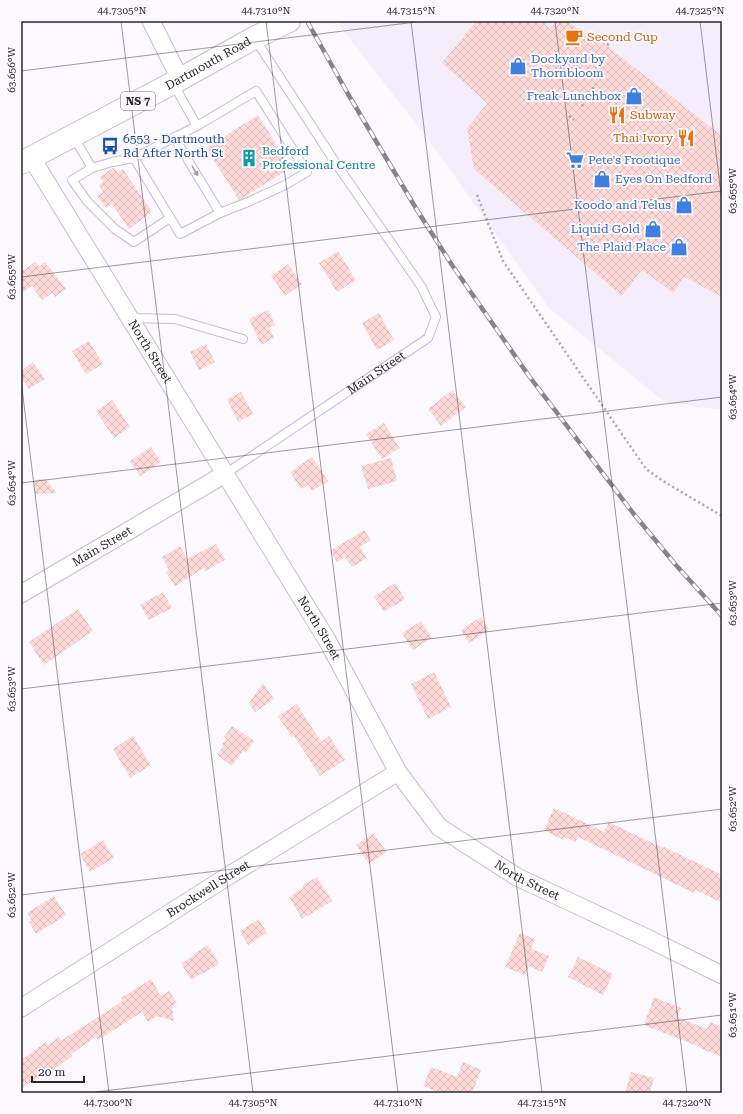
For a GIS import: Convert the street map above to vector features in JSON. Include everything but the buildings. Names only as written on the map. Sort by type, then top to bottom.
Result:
[{"type":"main road","name":"Dartmouth Road","points":[[26,160],[254,38],[289,21]]},
{"type":"street","points":[[151,21],[176,81]]},
{"type":"street","name":"North Street","points":[[26,160],[129,318],[326,640],[398,772],[439,827],[517,877],[722,975]]},
{"type":"street","name":"Main Street","points":[[21,594],[225,474]]},
{"type":"street","name":"Brockwell Street","points":[[21,1008],[225,878],[398,772]]},
{"type":"lane","name":"Main Street","points":[[225,474],[428,338],[436,317],[421,286],[337,165],[254,38]]},
{"type":"lane","points":[[176,81],[197,126]]},
{"type":"lane","points":[[134,158],[180,234],[220,213],[285,185],[307,172],[256,91],[197,126],[134,158],[112,162],[92,168],[72,180],[87,201],[115,229],[134,242],[170,218]]},
{"type":"lane","points":[[72,135],[92,168]]},
{"type":"lane","points":[[174,138],[220,213]]},
{"type":"lane","points":[[129,318],[175,319],[244,339]]},
{"type":"path","points":[[607,45],[622,33]]},
{"type":"path","points":[[582,106],[596,84]]},
{"type":"path","points":[[570,116],[574,120]]},
{"type":"path","points":[[477,194],[503,261],[646,469],[663,482],[722,516]]},
{"type":"shaded area","points":[[346,21],[722,21],[722,410],[666,403],[549,308],[430,142],[339,25]]},
{"type":"railway","points":[[307,21],[348,94],[417,210],[452,265],[529,376],[633,513],[675,564],[722,616]]},
{"type":"place","name":"Second Cup","points":[[574,37]]},
{"type":"place","name":"Dockyard by Thornbloom","points":[[518,66]]},
{"type":"place","name":"Freak Lunchbox","points":[[634,96]]},
{"type":"place","name":"Subway","points":[[617,115]]},
{"type":"place","name":"Thai Ivory","points":[[686,138]]},
{"type":"place","name":"6553 - Dartmouth Rd After North St","points":[[110,146]]},
{"type":"place","name":"Bedford Professional Centre","points":[[249,158]]},
{"type":"place","name":"Pete's Frootique","points":[[575,160]]},
{"type":"place","name":"Eyes On Bedford","points":[[602,179]]},
{"type":"place","name":"Koodo and Telus","points":[[684,205]]},
{"type":"place","name":"Liquid Gold","points":[[653,229]]},
{"type":"place","name":"The Plaid Place","points":[[679,247]]}]
